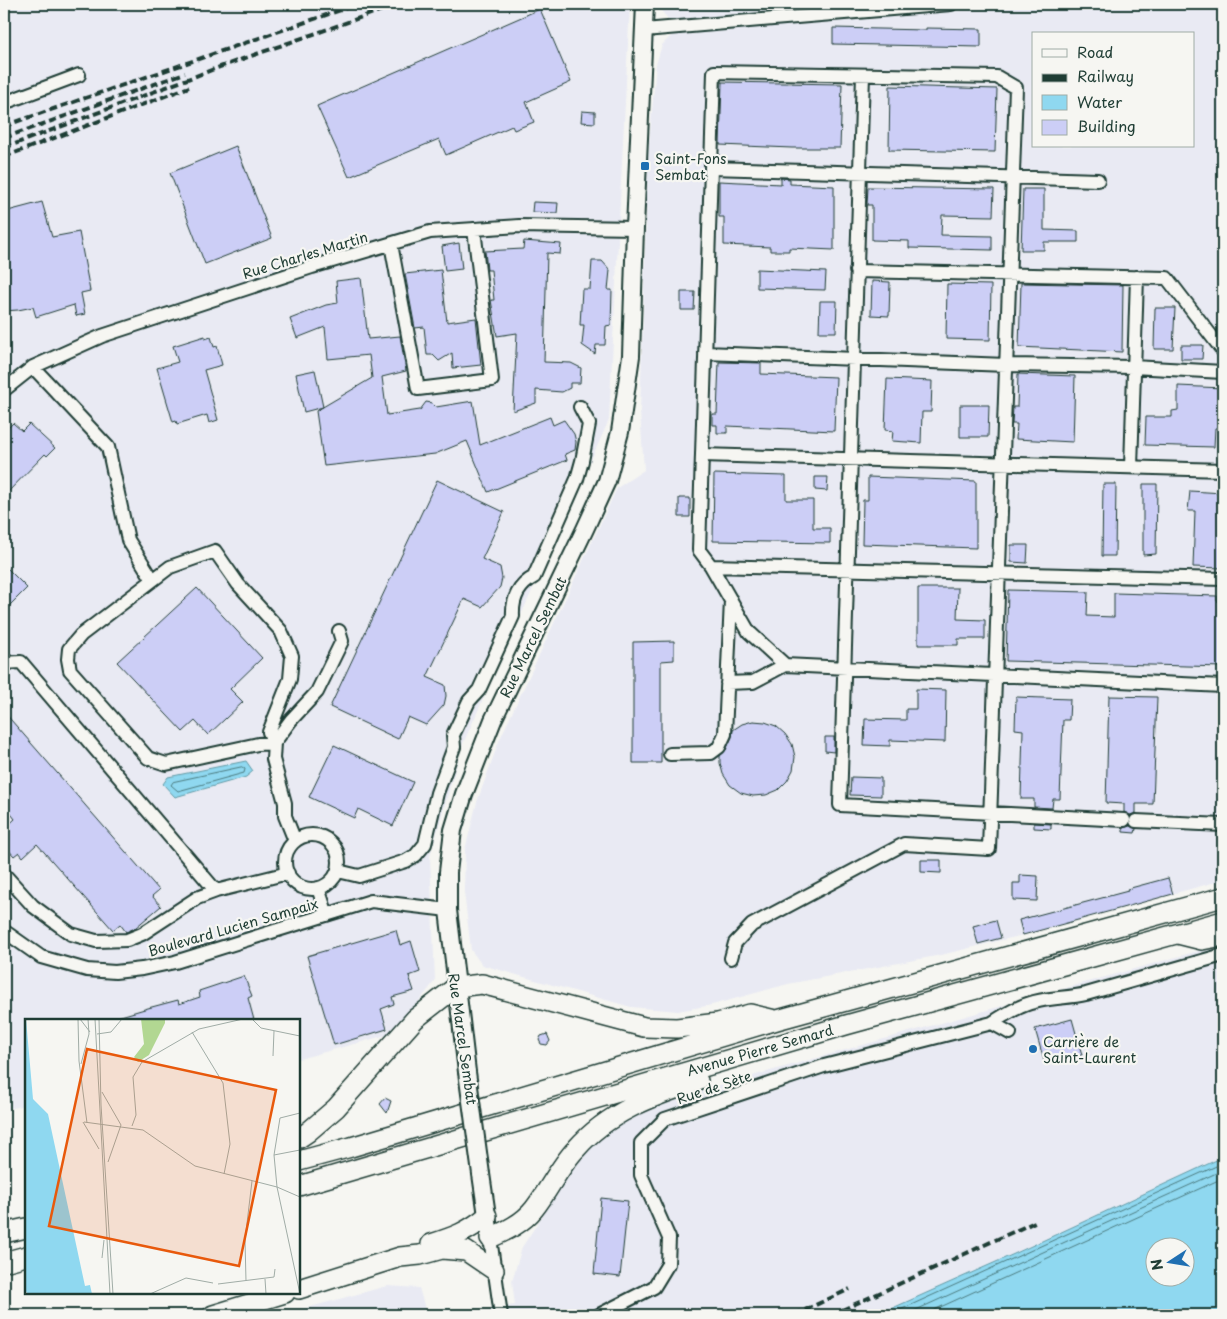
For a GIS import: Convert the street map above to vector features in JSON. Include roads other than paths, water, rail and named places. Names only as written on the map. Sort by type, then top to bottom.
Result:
[{"type":"highway","name":"Avenue Pierre Semard","points":[[300,1161],[352,1147],[776,1020],[1223,897]]},
{"type":"highway","name":"Avenue Pierre Semard","points":[[300,1186],[726,1060],[1223,921]]},
{"type":"highway","points":[[1177,933],[1202,940],[1223,936]]},
{"type":"highway","points":[[300,1137],[336,1108],[415,1019],[456,987],[482,984],[644,1027],[677,1028],[718,1023],[750,1014],[776,1020]]},
{"type":"highway","points":[[490,1238],[515,1226],[534,1210],[576,1148],[612,1118],[649,1098],[712,1077],[726,1060]]},
{"type":"highway","points":[[300,1289],[400,1257],[418,1248],[460,1235],[473,1228],[487,1216]]},
{"type":"highway","points":[[4,1233],[25,1228]]},
{"type":"highway","points":[[400,1257],[420,1255],[442,1249],[466,1251],[494,1270]]},
{"type":"highway","points":[[4,1262],[25,1256]]},
{"type":"highway","points":[[213,1315],[282,1294]]},
{"type":"main road","name":"Rue Marcel Sembat","points":[[490,1238],[456,987],[448,910],[448,872],[453,830],[464,794],[493,720],[585,529],[607,481],[615,454],[631,356],[634,228],[645,4]]},
{"type":"street","points":[[644,30],[951,4]]},
{"type":"street","points":[[731,958],[735,943],[752,924],[904,844],[989,849],[1016,88],[997,77],[714,72],[699,550],[711,566],[749,632],[785,665]]},
{"type":"street","points":[[4,103],[79,75]]},
{"type":"street","points":[[863,75],[840,806],[1223,825]]},
{"type":"street","points":[[711,168],[1098,180]]},
{"type":"street","name":"Rue Charles Martin","points":[[4,390],[33,366],[102,336],[312,267],[430,232],[519,226],[634,228]]},
{"type":"street","points":[[391,244],[418,389],[492,380],[474,229]]},
{"type":"street","points":[[856,271],[1168,278],[1223,351]]},
{"type":"street","points":[[1131,467],[1137,277]]},
{"type":"street","points":[[704,353],[1006,365],[1133,367],[1223,372]]},
{"type":"street","points":[[33,366],[108,447],[128,540],[153,580]]},
{"type":"street","points":[[338,870],[360,876],[406,861],[416,855],[424,844],[437,793],[454,746],[453,735],[469,701],[482,684],[512,616],[512,605],[524,582],[534,577],[577,479],[589,424],[580,407]]},
{"type":"street","points":[[702,455],[1223,470]]},
{"type":"street","points":[[294,841],[285,816],[285,803],[273,759],[274,743],[269,732],[290,679],[292,656],[281,631],[238,584],[215,550],[170,568],[82,635],[69,650],[70,670],[148,758],[166,764],[258,744],[274,743],[291,720],[317,692],[342,640],[339,631]]},
{"type":"street","points":[[711,566],[1223,579]]},
{"type":"street","points":[[670,754],[711,753],[719,747],[725,734],[731,600]]},
{"type":"street","points":[[4,663],[21,662],[216,891]]},
{"type":"street","points":[[727,683],[753,682],[785,665],[1223,686]]},
{"type":"street","points":[[310,835],[319,836],[327,839],[337,852],[338,870],[333,879],[318,888],[300,886],[288,873],[285,864],[286,856],[294,841],[310,835]]},
{"type":"street","points":[[4,874],[34,906],[71,934],[96,941],[127,940],[142,934],[197,898],[216,891],[288,873]]},
{"type":"street","points":[[318,888],[327,915]]},
{"type":"street","name":"Boulevard Lucien Sampaix","points":[[4,931],[41,957],[87,970],[115,972],[175,962],[371,901],[448,910]]},
{"type":"street","name":"Rue de Sète","points":[[600,1315],[654,1287],[668,1264],[668,1238],[640,1175],[641,1143],[665,1119],[824,1066],[992,1023],[1021,1006],[1051,999],[1078,996],[1223,955]]},
{"type":"street","points":[[992,1023],[1010,1033]]},
{"type":"street","name":"Rue Marcel Sembat","points":[[490,1238],[501,1315]]},
{"type":"water","points":[[246,761],[253,771],[246,777],[175,797],[163,784],[168,777]]},
{"type":"water","points":[[1223,1157],[1223,1315],[877,1315],[1014,1254]]},
{"type":"railway","points":[[4,126],[358,4]]},
{"type":"railway","points":[[4,148],[217,68],[399,4]]},
{"type":"railway","points":[[4,138],[185,73]]},
{"type":"railway","points":[[4,157],[189,87]]},
{"type":"railway","points":[[831,1315],[1037,1221]]},
{"type":"railway","points":[[794,1315],[850,1289]]},
{"type":"place","name":"Saint-Fons Sembat","points":[[645,166]]},
{"type":"place","name":"Carrière de Saint-Laurent","points":[[1033,1049]]}]
